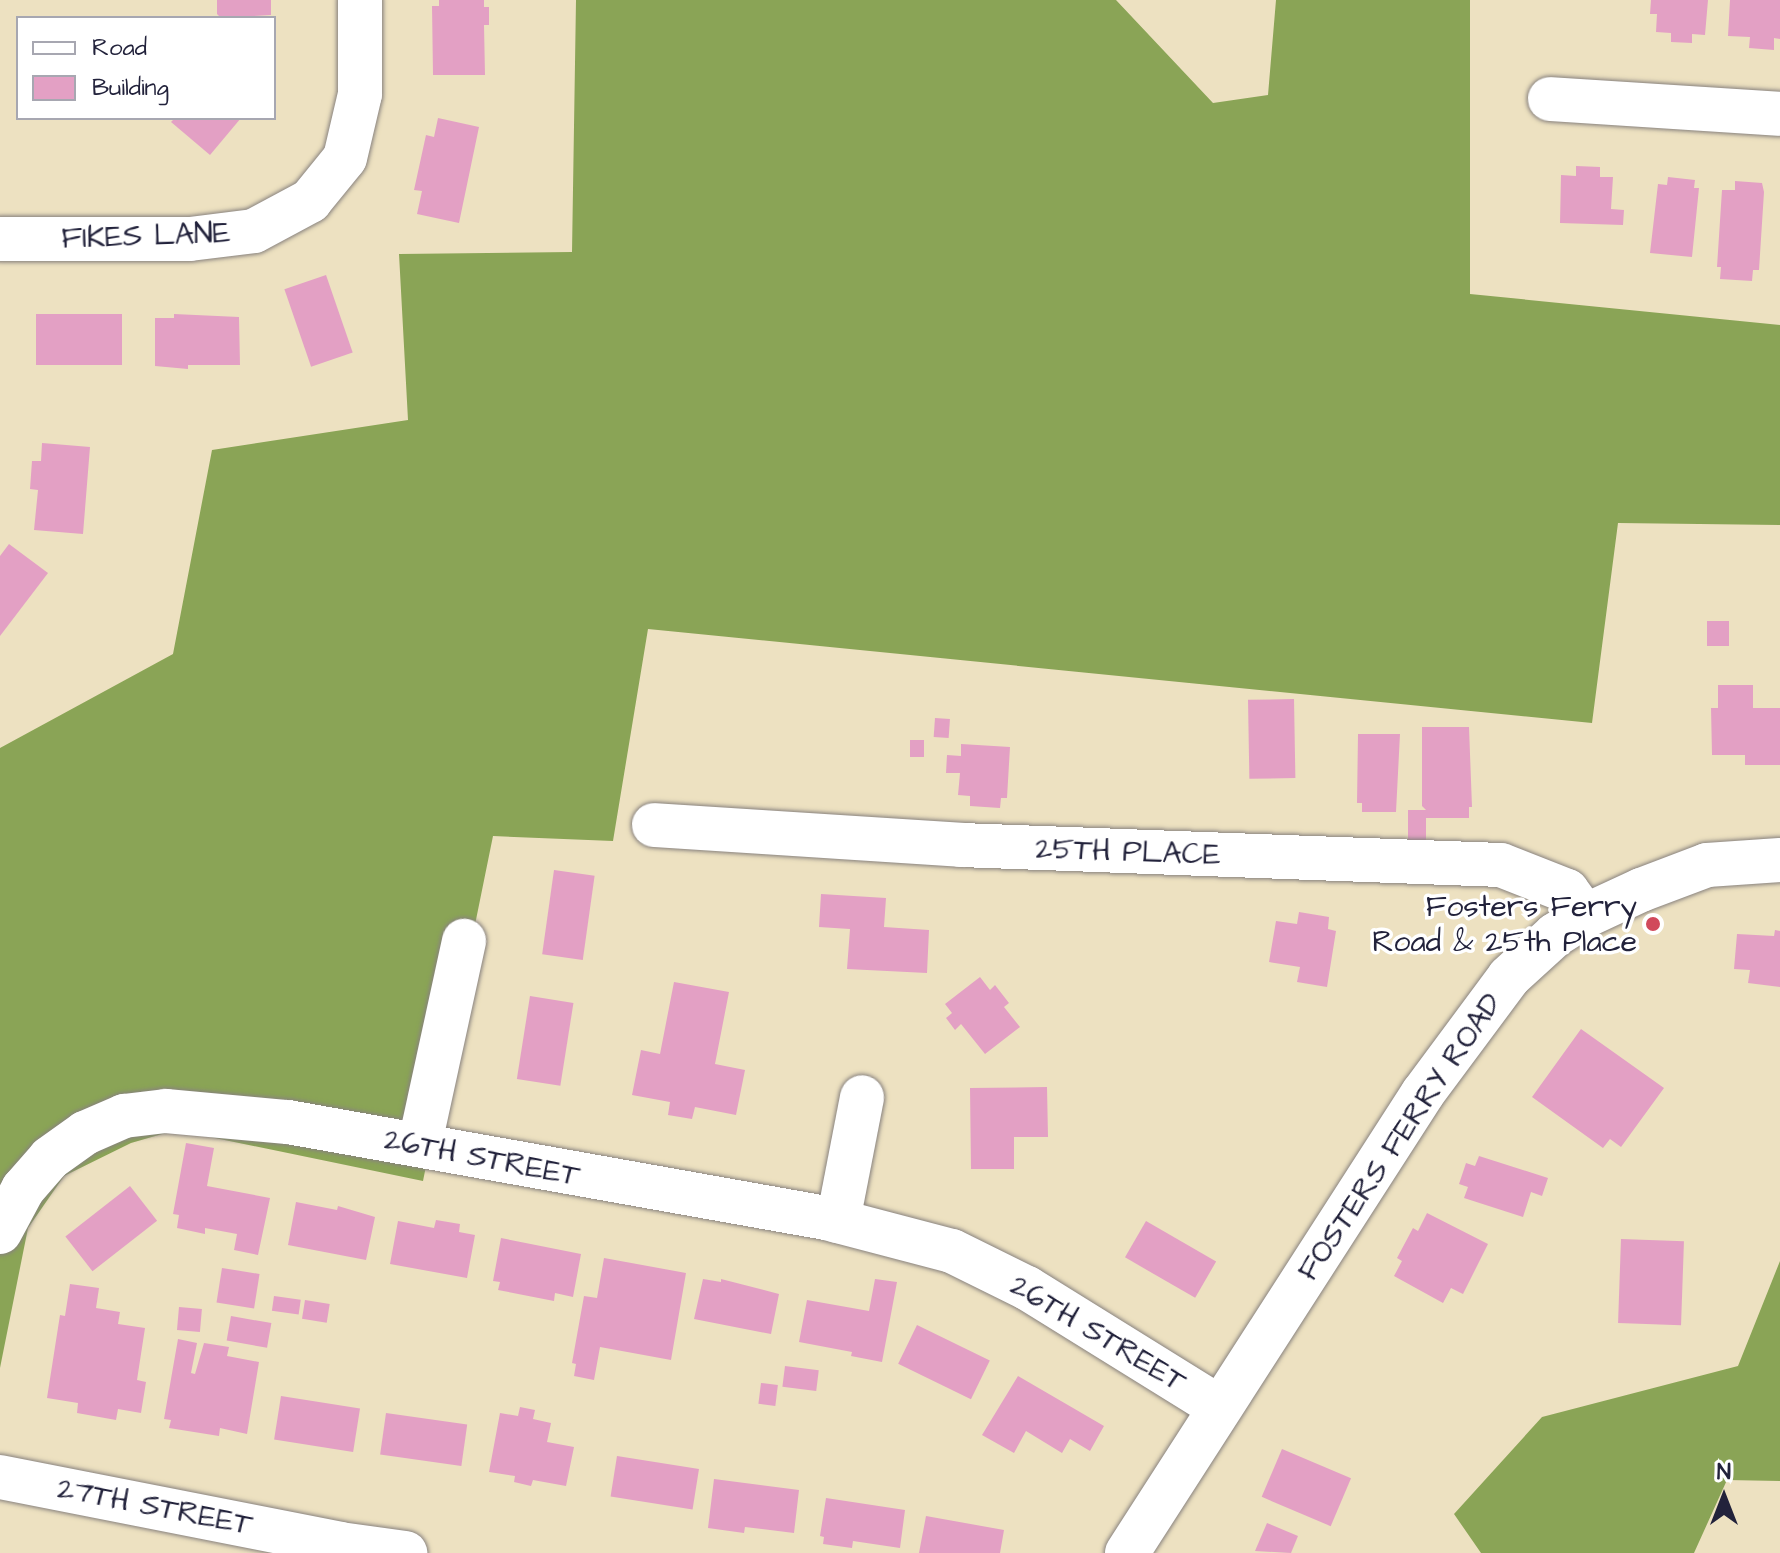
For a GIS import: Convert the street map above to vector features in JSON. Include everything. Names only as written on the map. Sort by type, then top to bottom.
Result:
[{"type":"street","name":"FIKES LANE","points":[[0,239],[190,239],[254,231],[310,201],[345,158],[360,94],[360,0]]},
{"type":"street","points":[[1550,99],[1780,114]]},
{"type":"street","name":"25TH PLACE","points":[[654,825],[961,845],[1501,865],[1567,891],[1585,916]]},
{"type":"street","name":"FOSTERS FERRY ROAD","points":[[1127,1553],[1423,1093],[1509,977],[1555,935],[1585,916],[1707,865],[1780,860]]},
{"type":"street","points":[[420,1143],[464,941]]},
{"type":"street","points":[[838,1221],[862,1097]]},
{"type":"street","name":"26TH STREET","points":[[0,1232],[23,1189],[50,1158],[85,1133],[124,1116],[166,1111],[206,1112],[420,1143],[618,1184],[838,1221],[952,1251],[990,1269],[1135,1352],[1219,1407]]},
{"type":"street","name":"27TH STREET","points":[[0,1477],[340,1544],[405,1553]]},
{"type":"green space","points":[[576,0],[1116,0],[1213,103],[1268,95],[1276,0],[1470,0],[1470,294],[1780,325],[1780,525],[1618,523],[1592,723],[648,629],[613,841],[493,836],[423,1181],[176,1130],[131,1143],[64,1176],[28,1228],[0,1368],[0,748],[173,654],[212,450],[408,420],[399,254],[572,252]]},
{"type":"green space","points":[[1780,1261],[1780,1481],[1727,1480],[1694,1553],[1481,1553],[1454,1514],[1542,1417],[1738,1366]]},
{"type":"building","points":[[217,0],[271,0],[271,15],[217,14]]},
{"type":"building","points":[[439,0],[484,0],[484,7],[489,7],[489,25],[484,25],[485,75],[433,75],[432,6],[439,6]]},
{"type":"building","points":[[1651,0],[1708,0],[1705,35],[1692,34],[1692,43],[1671,42],[1671,33],[1656,32],[1657,14],[1650,14]]},
{"type":"building","points":[[1730,0],[1780,0],[1780,39],[1774,38],[1774,50],[1749,48],[1750,37],[1728,36]]},
{"type":"building","points":[[438,118],[479,127],[459,223],[417,214],[422,191],[414,190],[426,135],[434,137]]},
{"type":"building","points":[[173,120],[239,120],[210,155],[171,122]]},
{"type":"building","points":[[1576,166],[1600,167],[1600,177],[1613,177],[1611,209],[1624,210],[1623,225],[1560,223],[1561,175],[1576,176]]},
{"type":"building","points":[[1668,177],[1695,180],[1694,188],[1699,188],[1692,257],[1650,253],[1658,184],[1667,185]]},
{"type":"building","points":[[1735,181],[1762,183],[1764,192],[1759,270],[1753,270],[1752,281],[1720,279],[1721,267],[1717,267],[1722,190],[1735,190]]},
{"type":"building","points":[[326,275],[353,353],[311,367],[284,289]]},
{"type":"building","points":[[36,314],[122,314],[122,365],[36,365]]},
{"type":"building","points":[[174,314],[239,317],[240,365],[188,365],[188,369],[155,366],[155,318],[174,318]]},
{"type":"building","points":[[42,443],[90,447],[83,534],[34,530],[38,490],[30,489],[32,461],[41,461]]},
{"type":"building","points":[[9,544],[48,573],[0,636],[0,556]]},
{"type":"building","points":[[1707,621],[1729,621],[1729,646],[1707,646]]},
{"type":"building","points":[[1718,685],[1753,685],[1753,708],[1780,708],[1780,765],[1745,765],[1745,755],[1712,755],[1711,708],[1718,708]]},
{"type":"building","points":[[1294,699],[1295,778],[1249,779],[1248,700]]},
{"type":"building","points":[[935,718],[950,719],[949,738],[934,737]]},
{"type":"building","points":[[1422,727],[1469,727],[1472,807],[1469,807],[1469,818],[1426,818],[1426,843],[1408,843],[1408,810],[1426,810],[1422,806]]},
{"type":"building","points":[[1358,734],[1400,734],[1396,812],[1362,812],[1362,803],[1357,803]]},
{"type":"building","points":[[910,740],[924,740],[924,757],[910,757]]},
{"type":"building","points":[[961,744],[1010,747],[1007,798],[1001,798],[1000,808],[970,806],[970,796],[958,795],[960,773],[946,773],[947,755],[961,756]]},
{"type":"building","points":[[554,870],[595,876],[583,960],[542,954]]},
{"type":"building","points":[[821,894],[886,898],[884,927],[929,930],[927,973],[847,969],[850,929],[819,927]]},
{"type":"building","points":[[1299,912],[1329,917],[1328,929],[1336,931],[1327,987],[1297,982],[1300,967],[1269,962],[1276,921],[1297,924]]},
{"type":"building","points":[[1775,930],[1780,931],[1780,987],[1748,983],[1750,970],[1734,969],[1737,934],[1774,936]]},
{"type":"building","points":[[980,977],[990,990],[995,985],[1009,1003],[1004,1007],[1020,1027],[985,1054],[961,1024],[955,1030],[946,1018],[952,1013],[945,1004]]},
{"type":"building","points":[[674,982],[729,992],[715,1064],[745,1070],[736,1115],[695,1107],[692,1119],[668,1115],[670,1102],[632,1095],[641,1050],[660,1054]]},
{"type":"building","points":[[530,996],[573,1003],[560,1086],[517,1079]]},
{"type":"building","points":[[1581,1029],[1664,1088],[1621,1147],[1610,1139],[1603,1148],[1532,1097]]},
{"type":"building","points":[[1047,1087],[1048,1137],[1014,1137],[1014,1169],[971,1169],[970,1088]]},
{"type":"building","points":[[186,1143],[214,1148],[207,1186],[270,1198],[258,1255],[234,1250],[237,1234],[205,1228],[205,1234],[177,1228],[179,1215],[173,1214]]},
{"type":"building","points":[[1479,1156],[1548,1178],[1542,1196],[1531,1192],[1523,1217],[1464,1198],[1468,1187],[1459,1184],[1466,1163],[1475,1166]]},
{"type":"building","points":[[130,1186],[157,1221],[92,1271],[65,1236]]},
{"type":"building","points":[[296,1202],[337,1210],[338,1206],[375,1217],[366,1260],[288,1245]]},
{"type":"building","points":[[1427,1213],[1488,1244],[1463,1294],[1451,1288],[1443,1303],[1394,1276],[1402,1261],[1397,1258],[1413,1228],[1418,1231]]},
{"type":"building","points":[[436,1220],[460,1224],[459,1232],[475,1235],[467,1278],[390,1264],[398,1221],[434,1228]]},
{"type":"building","points":[[1146,1221],[1216,1262],[1195,1298],[1125,1257]]},
{"type":"building","points":[[501,1238],[581,1254],[573,1297],[555,1293],[554,1301],[498,1290],[500,1282],[493,1281]]},
{"type":"building","points":[[1621,1239],[1684,1241],[1681,1325],[1618,1323]]},
{"type":"building","points":[[604,1258],[686,1273],[671,1360],[600,1347],[594,1380],[574,1376],[576,1364],[572,1363],[584,1296],[597,1298]]},
{"type":"building","points":[[222,1268],[260,1274],[254,1309],[217,1303]]},
{"type":"building","points":[[703,1279],[721,1282],[721,1279],[779,1294],[771,1334],[694,1319]]},
{"type":"building","points":[[875,1279],[897,1282],[882,1362],[851,1356],[852,1352],[799,1342],[807,1300],[869,1311]]},
{"type":"building","points":[[70,1284],[99,1288],[96,1308],[120,1312],[118,1324],[145,1328],[137,1380],[146,1382],[141,1413],[118,1409],[116,1420],[77,1413],[78,1403],[47,1398],[60,1315],[65,1316]]},
{"type":"building","points":[[274,1296],[301,1300],[299,1315],[272,1311]]},
{"type":"building","points":[[305,1300],[330,1304],[327,1323],[302,1319]]},
{"type":"building","points":[[179,1307],[202,1309],[200,1332],[177,1330]]},
{"type":"building","points":[[231,1316],[271,1323],[267,1348],[227,1341]]},
{"type":"building","points":[[917,1325],[990,1361],[971,1399],[898,1364]]},
{"type":"building","points":[[178,1339],[197,1343],[191,1373],[195,1374],[204,1343],[229,1347],[227,1356],[259,1362],[247,1434],[220,1428],[219,1436],[169,1428],[171,1420],[164,1419]]},
{"type":"building","points":[[785,1366],[819,1370],[816,1391],[782,1387]]},
{"type":"building","points":[[1018,1376],[1104,1426],[1090,1451],[1070,1439],[1062,1453],[1026,1431],[1014,1453],[982,1435]]},
{"type":"building","points":[[761,1383],[778,1385],[775,1406],[758,1404]]},
{"type":"building","points":[[281,1396],[360,1409],[353,1452],[274,1439]]},
{"type":"building","points":[[520,1407],[535,1410],[533,1419],[551,1423],[547,1442],[574,1447],[566,1486],[533,1480],[531,1486],[514,1482],[515,1476],[489,1472],[500,1413],[518,1416]]},
{"type":"building","points":[[386,1413],[467,1424],[461,1466],[380,1455]]},
{"type":"building","points":[[1282,1449],[1351,1478],[1331,1526],[1262,1497]]},
{"type":"building","points":[[617,1456],[699,1469],[693,1509],[611,1496]]},
{"type":"building","points":[[714,1479],[799,1490],[794,1533],[745,1527],[744,1533],[708,1528]]},
{"type":"building","points":[[826,1498],[905,1510],[900,1548],[853,1541],[852,1548],[823,1544],[824,1537],[820,1536]]},
{"type":"building","points":[[926,1516],[1004,1530],[1000,1553],[919,1553]]},
{"type":"building","points":[[1267,1523],[1298,1536],[1291,1553],[1255,1551]]},
{"type":"place","name":"Fosters Ferry Road & 25th Place","points":[[1653,924]]}]
